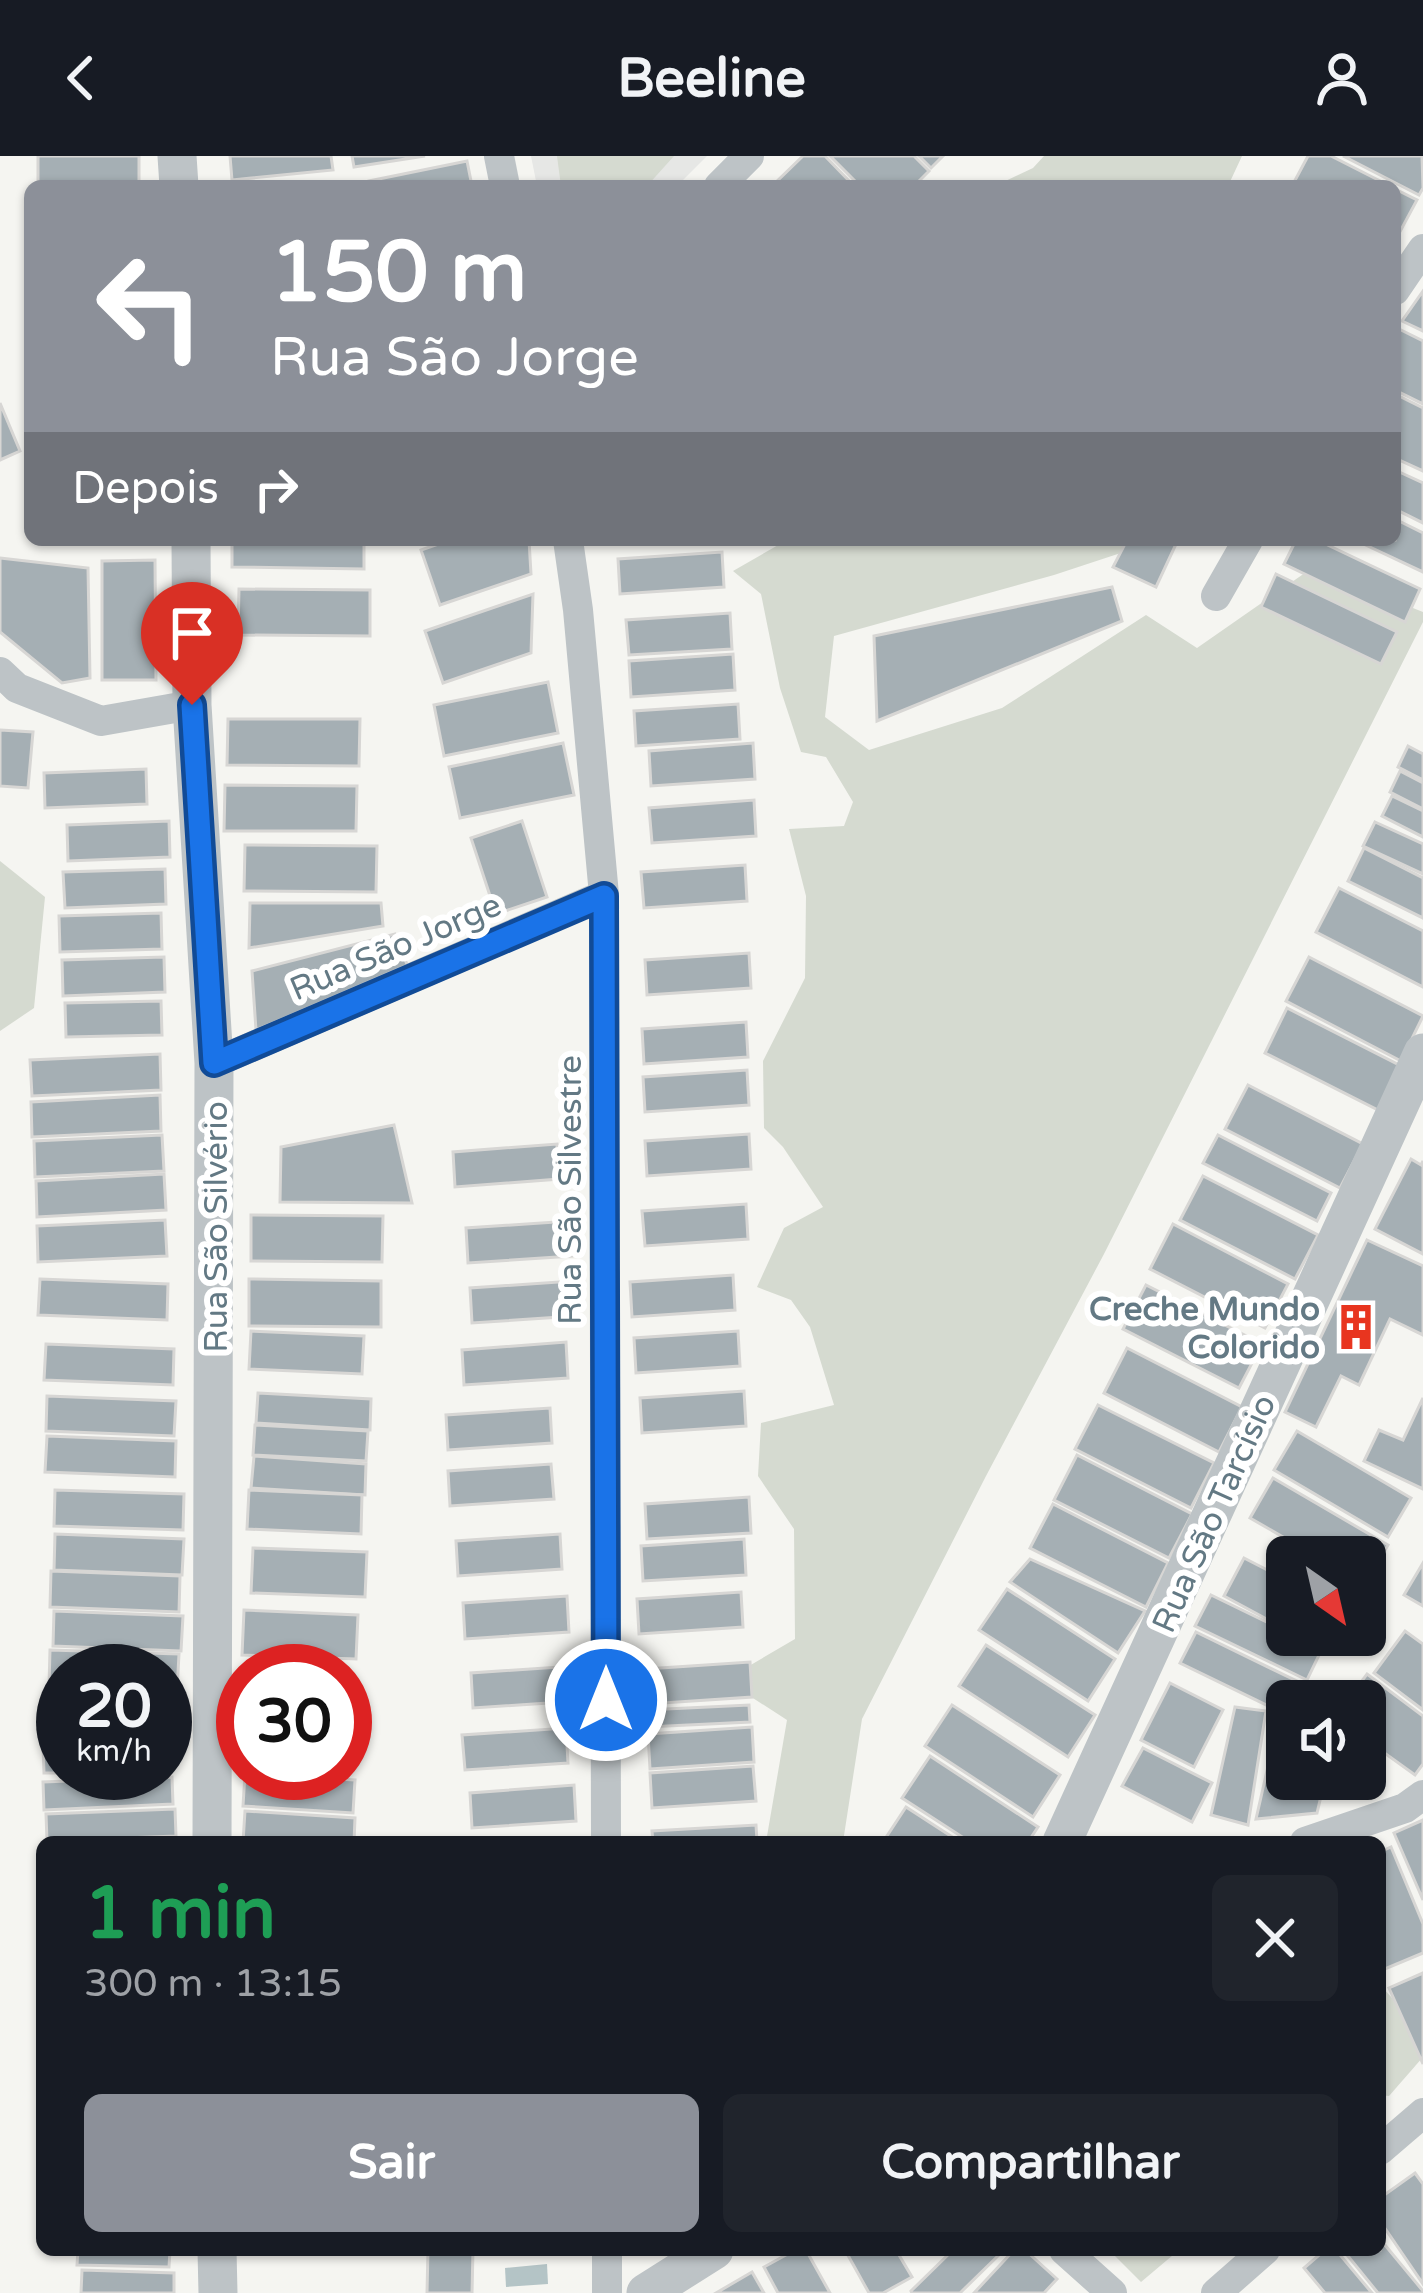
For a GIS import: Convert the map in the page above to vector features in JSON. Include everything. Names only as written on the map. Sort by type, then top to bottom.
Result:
[{"type":"street","points":[[725,180],[748,156]]},
{"type":"street","points":[[1401,281],[1423,249]]},
{"type":"street","name":"Rua São Silvério","points":[[191,546],[192,705],[214,1063],[212,1836]]},
{"type":"street","name":"Rua São Silvestre","points":[[569,546],[604,896],[606,1836]]},
{"type":"street","points":[[1216,596],[1245,546]]},
{"type":"street","points":[[0,672],[17,688],[101,722],[192,705]]},
{"type":"street","name":"Rua São Jorge","points":[[214,1063],[604,896]]},
{"type":"street","name":"Rua São Tarcísio","points":[[1065,1836],[1420,1069]]},
{"type":"street","points":[[1323,1836],[1405,1808],[1423,1795]]},
{"type":"street","points":[[1386,2145],[1423,2113]]},
{"type":"street","points":[[217,2256],[218,2293]]},
{"type":"street","points":[[607,2256],[607,2293]]},
{"type":"street","points":[[646,2293],[705,2256]]},
{"type":"street","points":[[1071,2256],[1112,2293]]},
{"type":"street","points":[[1216,2293],[1258,2256]]},
{"type":"shaded area","points":[[531,156],[707,156],[683,180],[536,180]]},
{"type":"shaded area","points":[[557,156],[674,156],[652,180],[560,180]]},
{"type":"shaded area","points":[[1044,156],[1242,156],[1231,180],[1008,180],[1033,168]]},
{"type":"shaded area","points":[[777,546],[1142,546],[834,636],[825,717],[869,750],[1002,708],[1146,615],[1197,648],[1312,568],[1423,612],[1423,622],[1104,1254],[862,1719],[844,1836],[767,1836],[787,1720],[725,1680],[795,1639],[794,1529],[758,1476],[761,1423],[834,1405],[810,1327],[791,1300],[757,1287],[784,1228],[823,1207],[783,1147],[764,1128],[763,1061],[805,978],[806,896],[789,829],[844,826],[853,802],[826,757],[801,752],[780,688],[761,594],[733,571]]},
{"type":"shaded area","points":[[0,861],[45,897],[34,1008],[0,1031]]},
{"type":"shaded area","points":[[1386,1991],[1423,2031],[1423,2057],[1389,2096]]},
{"type":"shaded area","points":[[1115,2256],[1172,2256],[1141,2282]]},
{"type":"shaded area","points":[[547,2264],[548,2284],[506,2287],[505,2268]]},
{"type":"building","points":[[38,156],[139,156],[139,180],[38,180]]},
{"type":"building","points":[[230,156],[331,156],[333,170],[232,180]]},
{"type":"building","points":[[352,156],[425,156],[354,167]]},
{"type":"building","points":[[803,156],[825,156],[848,180],[778,180]]},
{"type":"building","points":[[830,156],[914,156],[929,171],[920,180],[854,180]]},
{"type":"building","points":[[919,156],[943,156],[931,168]]},
{"type":"building","points":[[1308,156],[1331,156],[1378,180],[1295,180]]},
{"type":"building","points":[[1343,156],[1422,156],[1419,195],[1401,186],[1401,180],[1390,180]]},
{"type":"building","points":[[467,161],[471,180],[374,180]]},
{"type":"building","points":[[1401,192],[1417,200],[1401,230]]},
{"type":"building","points":[[1423,291],[1423,331],[1402,321]]},
{"type":"building","points":[[1401,330],[1423,341],[1423,404],[1401,393]]},
{"type":"building","points":[[1401,397],[1423,408],[1423,471],[1401,461]]},
{"type":"building","points":[[0,403],[20,451],[0,460]]},
{"type":"building","points":[[1401,473],[1423,483],[1423,523],[1401,512]]},
{"type":"building","points":[[1401,522],[1423,533],[1423,572],[1368,546],[1401,546]]},
{"type":"building","points":[[232,546],[364,546],[364,569],[232,567]]},
{"type":"building","points":[[529,546],[531,574],[440,605],[421,550]]},
{"type":"building","points":[[1124,546],[1175,546],[1156,587],[1113,567]]},
{"type":"building","points":[[1293,546],[1330,546],[1420,589],[1405,622],[1284,564]]},
{"type":"building","points":[[722,552],[724,587],[620,594],[618,559]]},
{"type":"building","points":[[0,558],[88,568],[90,678],[62,683],[0,632]]},
{"type":"building","points":[[155,560],[156,680],[102,680],[102,561]]},
{"type":"building","points":[[1276,574],[1397,632],[1381,664],[1261,607]]},
{"type":"building","points":[[1112,587],[1122,621],[877,721],[874,636]]},
{"type":"building","points":[[239,589],[370,590],[370,636],[238,635]]},
{"type":"building","points":[[533,594],[531,653],[443,683],[425,631]]},
{"type":"building","points":[[730,613],[732,649],[629,655],[626,620]]},
{"type":"building","points":[[733,654],[735,690],[631,697],[629,661]]},
{"type":"building","points":[[548,682],[558,733],[444,756],[434,705]]},
{"type":"building","points":[[738,704],[740,739],[636,746],[634,711]]},
{"type":"building","points":[[228,719],[360,719],[359,766],[227,765]]},
{"type":"building","points":[[0,730],[33,732],[28,788],[0,786]]},
{"type":"building","points":[[563,743],[574,795],[460,818],[449,767]]},
{"type":"building","points":[[753,743],[755,779],[651,786],[649,751]]},
{"type":"building","points":[[1408,746],[1423,754],[1423,780],[1398,767]]},
{"type":"building","points":[[146,769],[147,804],[45,808],[44,773]]},
{"type":"building","points":[[1400,771],[1423,783],[1423,809],[1390,792]]},
{"type":"building","points":[[225,785],[357,786],[356,831],[224,831]]},
{"type":"building","points":[[1392,796],[1423,811],[1423,837],[1382,816]]},
{"type":"building","points":[[754,800],[756,836],[652,843],[649,808]]},
{"type":"building","points":[[169,821],[170,857],[68,861],[67,825]]},
{"type":"building","points":[[522,821],[547,897],[496,914],[471,838]]},
{"type":"building","points":[[1375,822],[1423,844],[1423,874],[1363,846]]},
{"type":"building","points":[[245,845],[377,846],[376,892],[244,891]]},
{"type":"building","points":[[1364,848],[1423,878],[1423,918],[1348,881]]},
{"type":"building","points":[[745,865],[747,901],[644,908],[641,872]]},
{"type":"building","points":[[165,869],[166,904],[65,908],[63,872]]},
{"type":"building","points":[[1339,888],[1423,931],[1423,987],[1316,932]]},
{"type":"building","points":[[250,903],[381,903],[383,926],[249,948]]},
{"type":"building","points":[[161,913],[162,949],[60,952],[59,916]]},
{"type":"building","points":[[395,934],[408,967],[256,1030],[252,971]]},
{"type":"building","points":[[749,953],[751,988],[647,995],[645,960]]},
{"type":"building","points":[[164,957],[165,992],[63,996],[62,960]]},
{"type":"building","points":[[1309,957],[1423,1016],[1401,1061],[1286,1001]]},
{"type":"building","points":[[161,1001],[162,1035],[66,1037],[65,1003]]},
{"type":"building","points":[[1287,1008],[1403,1067],[1380,1111],[1265,1053]]},
{"type":"building","points":[[746,1022],[748,1057],[644,1064],[642,1029]]},
{"type":"building","points":[[160,1054],[161,1090],[32,1096],[30,1060]]},
{"type":"building","points":[[747,1070],[749,1105],[645,1112],[643,1077]]},
{"type":"building","points":[[1248,1085],[1363,1144],[1340,1188],[1225,1129]]},
{"type":"building","points":[[160,1095],[161,1131],[32,1137],[31,1102]]},
{"type":"building","points":[[394,1125],[412,1203],[280,1202],[281,1147]]},
{"type":"building","points":[[749,1134],[751,1169],[647,1176],[645,1141]]},
{"type":"building","points":[[162,1135],[164,1171],[35,1177],[34,1141]]},
{"type":"building","points":[[1218,1135],[1331,1193],[1317,1221],[1203,1163]]},
{"type":"building","points":[[557,1144],[559,1179],[455,1187],[453,1152]]},
{"type":"building","points":[[1411,1159],[1421,1165],[1423,1161],[1423,1254],[1375,1229]]},
{"type":"building","points":[[164,1174],[166,1210],[37,1217],[36,1181]]},
{"type":"building","points":[[1203,1176],[1318,1235],[1295,1279],[1180,1220]]},
{"type":"building","points":[[746,1204],[748,1239],[645,1246],[642,1211]]},
{"type":"building","points":[[251,1215],[383,1216],[382,1262],[251,1261]]},
{"type":"building","points":[[165,1220],[167,1256],[38,1262],[37,1226]]},
{"type":"building","points":[[570,1221],[572,1256],[468,1263],[466,1228]]},
{"type":"building","points":[[1173,1224],[1288,1284],[1265,1328],[1150,1269]]},
{"type":"building","name":"Creche Mundo Colorido","points":[[1367,1240],[1423,1266],[1423,1335],[1390,1319],[1359,1385],[1341,1376],[1316,1427],[1285,1412]]},
{"type":"building","points":[[733,1275],[735,1310],[632,1317],[630,1282]]},
{"type":"building","points":[[40,1279],[168,1284],[167,1320],[38,1315]]},
{"type":"building","points":[[249,1279],[381,1281],[381,1327],[249,1326]]},
{"type":"building","points":[[573,1281],[575,1316],[472,1323],[470,1288]]},
{"type":"building","points":[[1146,1285],[1262,1344],[1239,1388],[1123,1329]]},
{"type":"building","points":[[251,1331],[364,1336],[362,1374],[249,1369]]},
{"type":"building","points":[[738,1331],[740,1366],[636,1373],[634,1338]]},
{"type":"building","points":[[566,1342],[568,1378],[464,1385],[462,1350]]},
{"type":"building","points":[[46,1344],[174,1349],[173,1385],[44,1380]]},
{"type":"building","points":[[1127,1348],[1242,1407],[1219,1452],[1104,1393]]},
{"type":"building","points":[[744,1391],[746,1426],[642,1433],[640,1398]]},
{"type":"building","points":[[258,1393],[371,1399],[370,1430],[256,1423]]},
{"type":"building","points":[[47,1396],[176,1401],[174,1436],[46,1431]]},
{"type":"building","name":"Creche Mundo Colorido","points":[[1423,1398],[1423,1489],[1364,1461],[1379,1430],[1403,1440]]},
{"type":"building","points":[[1098,1405],[1214,1463],[1191,1508],[1075,1449]]},
{"type":"building","points":[[550,1408],[552,1443],[448,1450],[446,1415]]},
{"type":"building","points":[[255,1425],[368,1431],[366,1461],[253,1455]]},
{"type":"building","points":[[1297,1431],[1411,1498],[1388,1537],[1274,1470]]},
{"type":"building","points":[[47,1436],[176,1441],[175,1477],[45,1472]]},
{"type":"building","points":[[1077,1455],[1192,1514],[1169,1558],[1054,1500]]},
{"type":"building","points":[[254,1456],[366,1464],[365,1495],[251,1488]]},
{"type":"building","points":[[551,1464],[554,1499],[450,1506],[448,1471]]},
{"type":"building","points":[[1273,1478],[1373,1536],[1281,1536],[1250,1518]]},
{"type":"building","points":[[55,1490],[184,1494],[183,1530],[54,1526]]},
{"type":"building","points":[[249,1490],[362,1495],[361,1534],[247,1529]]},
{"type":"building","points":[[749,1497],[751,1533],[647,1539],[645,1504]]},
{"type":"building","points":[[1053,1504],[1168,1563],[1146,1607],[1030,1548]]},
{"type":"building","points":[[55,1534],[184,1539],[182,1575],[54,1570]]},
{"type":"building","points":[[560,1534],[562,1569],[458,1576],[456,1541]]},
{"type":"building","points":[[744,1539],[746,1575],[643,1581],[641,1546]]},
{"type":"building","points":[[253,1548],[367,1552],[365,1597],[251,1593]]},
{"type":"building","points":[[1244,1558],[1266,1569],[1266,1619],[1224,1596]]},
{"type":"building","points":[[1030,1559],[1145,1611],[1118,1653],[1010,1582]]},
{"type":"building","points":[[1423,1563],[1423,1606],[1404,1595]]},
{"type":"building","points":[[51,1571],[180,1576],[179,1612],[50,1607]]},
{"type":"building","points":[[1007,1589],[1115,1659],[1088,1701],[979,1630]]},
{"type":"building","points":[[741,1592],[743,1627],[639,1634],[637,1599]]},
{"type":"building","points":[[1211,1595],[1266,1622],[1266,1656],[1319,1656],[1307,1680],[1195,1626]]},
{"type":"building","points":[[567,1596],[569,1632],[465,1639],[463,1603]]},
{"type":"building","points":[[244,1610],[358,1615],[357,1644],[242,1644]]},
{"type":"building","points":[[54,1611],[183,1616],[181,1644],[53,1644]]},
{"type":"building","points":[[1405,1631],[1423,1644],[1423,1710],[1386,1680],[1374,1673]]},
{"type":"building","points":[[1196,1632],[1295,1680],[1266,1680],[1266,1705],[1180,1663]]},
{"type":"building","points":[[986,1645],[1095,1715],[1068,1757],[959,1686]]},
{"type":"building","points":[[750,1662],[752,1697],[648,1704],[646,1669]]},
{"type":"building","points":[[574,1666],[577,1701],[473,1708],[471,1673]]},
{"type":"building","points":[[1170,1683],[1223,1710],[1194,1767],[1141,1740]]},
{"type":"building","points":[[1386,1688],[1423,1716],[1423,1764],[1415,1775],[1386,1754]]},
{"type":"building","points":[[749,1705],[750,1722],[647,1727],[646,1710]]},
{"type":"building","points":[[952,1705],[1060,1775],[1033,1817],[925,1746]]},
{"type":"building","points":[[1235,1707],[1266,1711],[1248,1825],[1211,1815]]},
{"type":"building","points":[[752,1727],[754,1762],[650,1769],[648,1734]]},
{"type":"building","points":[[566,1728],[568,1763],[465,1770],[462,1735]]},
{"type":"building","points":[[1143,1748],[1212,1783],[1192,1822],[1122,1786]]},
{"type":"building","points":[[930,1756],[1038,1827],[1032,1836],[961,1836],[902,1798]]},
{"type":"building","points":[[753,1766],[756,1801],[652,1808],[650,1773]]},
{"type":"building","points":[[1266,1775],[1266,1800],[1320,1800],[1317,1813],[1256,1819]]},
{"type":"building","points":[[574,1785],[576,1821],[472,1828],[470,1793]]},
{"type":"building","points":[[44,1800],[173,1800],[173,1804],[44,1810]]},
{"type":"building","points":[[243,1800],[354,1800],[353,1813],[243,1806]]},
{"type":"building","points":[[906,1807],[951,1836],[887,1836]]},
{"type":"building","points":[[175,1809],[176,1836],[47,1836],[46,1814]]},
{"type":"building","points":[[245,1811],[355,1818],[354,1836],[243,1836]]},
{"type":"building","points":[[1423,1820],[1423,1900],[1394,1833]]},
{"type":"building","points":[[756,1825],[757,1836],[652,1836],[652,1831]]},
{"type":"building","points":[[1391,1847],[1423,1924],[1423,1953],[1386,1968],[1386,1849]]},
{"type":"building","points":[[1423,1973],[1423,2064],[1389,1988]]},
{"type":"building","points":[[1415,2173],[1423,2184],[1423,2284],[1386,2230],[1386,2194]]},
{"type":"building","points":[[1386,2246],[1423,2291],[1378,2293],[1348,2256],[1386,2256]]},
{"type":"building","points":[[78,2256],[170,2256],[169,2267],[77,2265]]},
{"type":"building","points":[[428,2256],[473,2256],[472,2293],[427,2293]]},
{"type":"building","points":[[784,2256],[809,2256],[830,2293],[778,2293],[764,2267]]},
{"type":"building","points":[[848,2256],[900,2256],[912,2277],[883,2293],[869,2293]]},
{"type":"building","points":[[947,2256],[998,2256],[960,2293],[911,2291]]},
{"type":"building","points":[[1008,2256],[1032,2256],[1057,2279],[1044,2293],[974,2293]]},
{"type":"building","points":[[1318,2256],[1341,2256],[1372,2293],[1325,2293],[1304,2268]]},
{"type":"building","points":[[82,2270],[174,2273],[174,2293],[81,2293]]},
{"type":"building","points":[[752,2272],[764,2293],[716,2293]]},
{"type":"place","name":"Creche Mundo Colorido","points":[[1356,1327]]},
{"type":"route","points":[[192,705],[214,1063],[604,896],[606,1700]]}]
